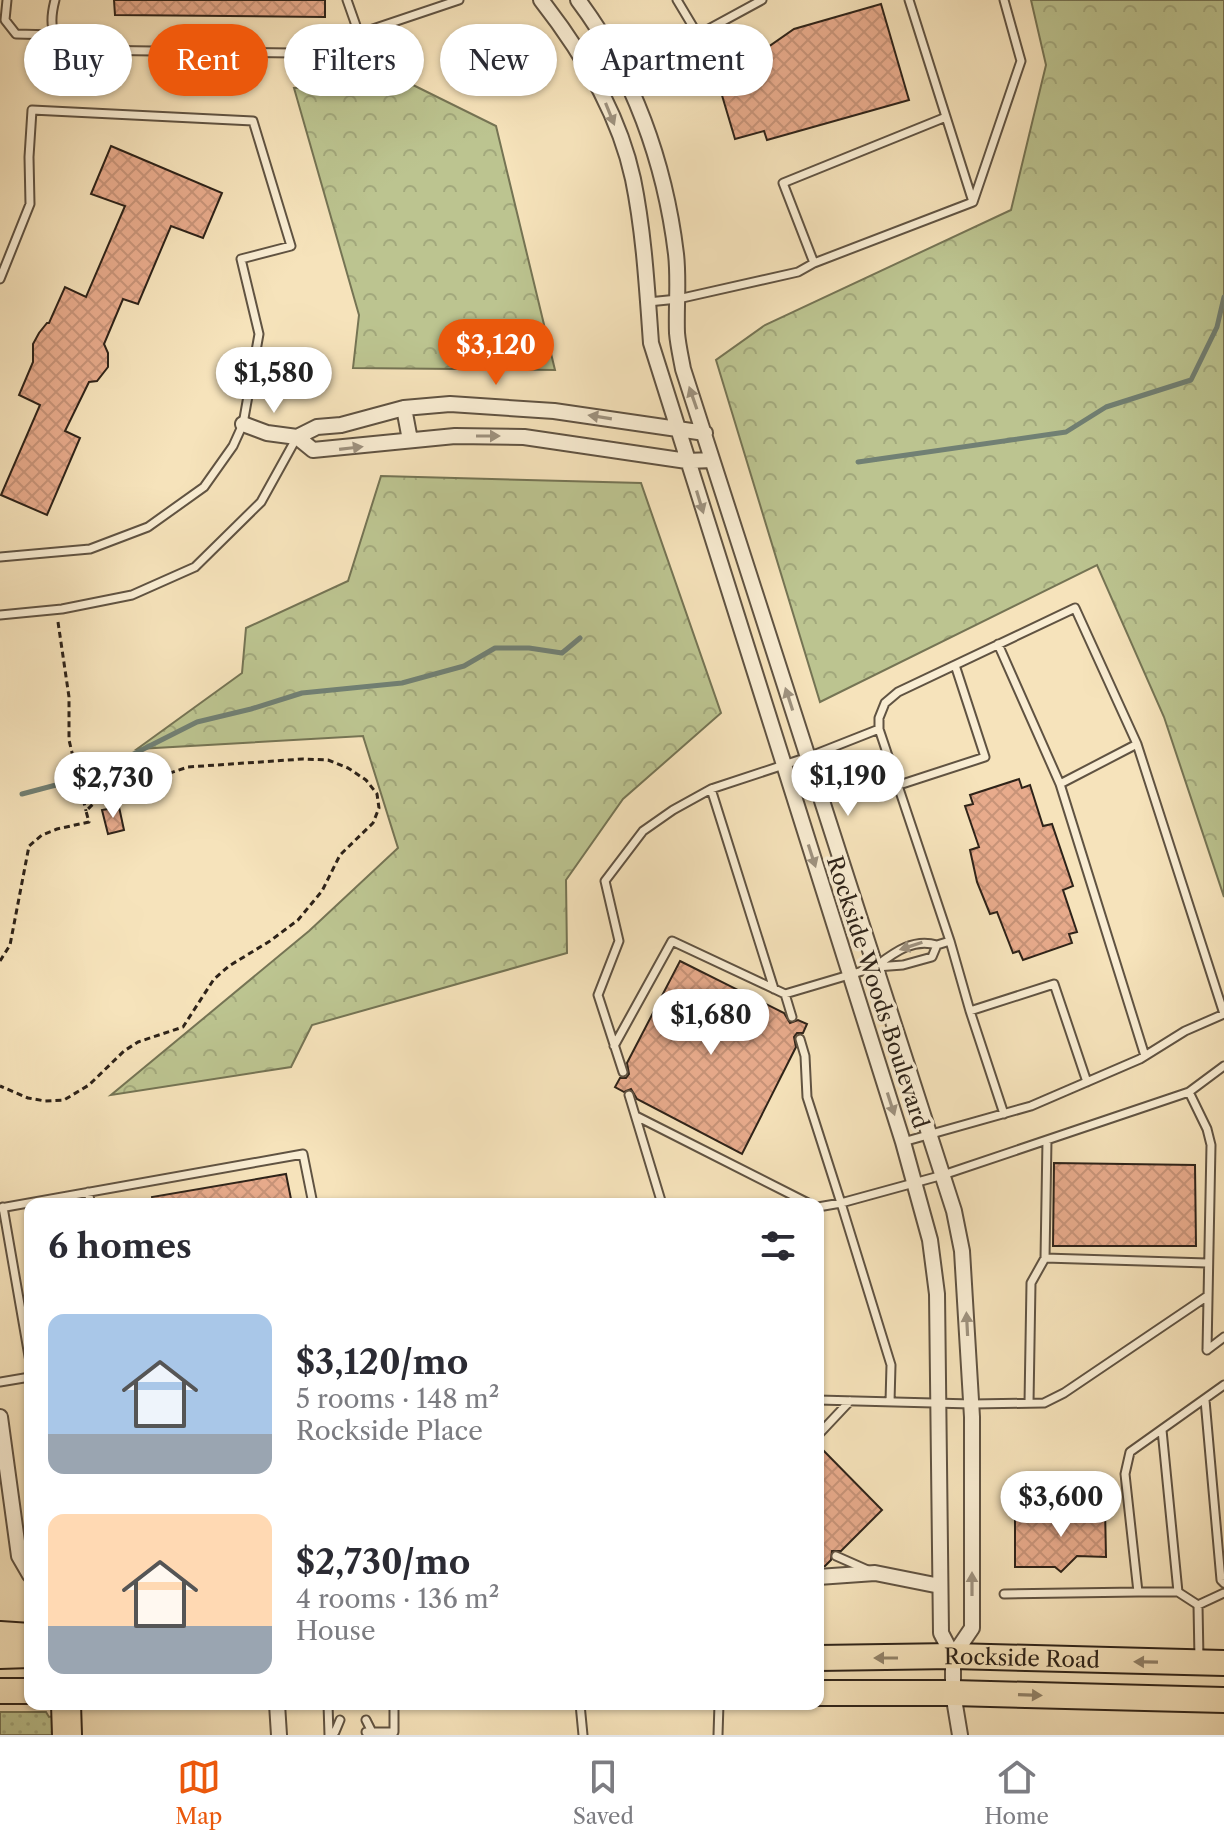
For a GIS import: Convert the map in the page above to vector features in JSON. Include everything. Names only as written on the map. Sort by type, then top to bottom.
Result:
[{"type":"highway","points":[[0,1636],[23,1652]]},
{"type":"highway","points":[[66,1710],[67,1735]]},
{"type":"main road","name":"Rockside Road","points":[[824,1658],[953,1656],[1224,1663]]},
{"type":"main road","points":[[0,1691],[24,1691]]},
{"type":"main road","name":"Rockside Road","points":[[824,1693],[1224,1700]]},
{"type":"street","name":"Rockside Woods Boulevard","points":[[541,0],[573,44]]},
{"type":"street","name":"Rockside Woods Boulevard","points":[[578,0],[595,24]]},
{"type":"street","name":"Rockside Woods Boulevard","points":[[602,96],[632,176],[641,227],[651,343],[903,1142],[930,1240],[937,1294],[941,1633],[953,1656],[953,1693],[960,1735]]},
{"type":"street","name":"Rockside Woods Boulevard","points":[[634,96],[666,199],[676,257],[677,335],[683,369],[954,1211],[962,1251],[972,1404],[972,1628],[953,1656]]},
{"type":"street","points":[[297,437],[317,427],[341,425],[404,408],[450,404],[508,406],[579,414],[705,433]]},
{"type":"street","points":[[404,408],[410,440]]},
{"type":"street","points":[[243,424],[267,433],[297,437],[313,450],[455,436],[524,437],[687,461],[712,460]]},
{"type":"street","points":[[0,1417],[4,1475],[19,1556],[24,1565]]},
{"type":"street","points":[[824,1577],[875,1573],[940,1586]]},
{"type":"street","points":[[277,1710],[279,1735]]},
{"type":"lane","points":[[7,0],[5,20],[16,34],[24,34]]},
{"type":"lane","points":[[51,24],[55,0]]},
{"type":"lane","points":[[347,0],[355,24]]},
{"type":"lane","points":[[388,24],[459,0]]},
{"type":"lane","points":[[677,0],[691,24]]},
{"type":"lane","points":[[718,24],[762,0]]},
{"type":"lane","points":[[909,0],[973,202]]},
{"type":"lane","points":[[973,202],[1021,61],[1004,0]]},
{"type":"lane","points":[[132,51],[284,53]]},
{"type":"lane","points":[[0,279],[30,204],[32,110],[253,121],[291,246],[241,259],[259,334],[243,424],[233,446],[204,487],[148,527],[90,549],[0,557]]},
{"type":"lane","points":[[814,263],[783,183],[946,117]]},
{"type":"lane","points":[[648,302],[678,299],[798,272],[814,263],[973,202]]},
{"type":"lane","points":[[0,615],[56,610],[132,595],[195,567],[261,502],[297,437]]},
{"type":"lane","points":[[903,1142],[930,1135],[1004,1114],[1031,1106],[1145,1056],[1185,1031],[1224,1014],[1137,744],[1075,608],[892,697],[885,703],[879,718],[879,729],[896,786],[921,851],[1004,1114]]},
{"type":"lane","points":[[998,644],[1060,784],[1145,1056]]},
{"type":"lane","points":[[896,786],[985,757],[955,665]]},
{"type":"lane","points":[[623,1072],[598,995],[619,941],[605,881],[643,831],[673,810],[711,789],[808,757],[879,729]]},
{"type":"lane","points":[[1060,784],[1137,744]]},
{"type":"lane","points":[[711,789],[774,989]]},
{"type":"lane","points":[[614,1046],[672,941],[785,994],[876,967],[903,965],[932,957],[937,945]]},
{"type":"lane","points":[[876,967],[898,950],[925,941],[937,945],[950,941]]},
{"type":"lane","points":[[970,1011],[1054,984],[1087,1082]]},
{"type":"lane","points":[[785,994],[792,1017]]},
{"type":"lane","points":[[800,1039],[805,1056],[807,1097],[891,1365],[890,1402]]},
{"type":"lane","points":[[824,1206],[943,1175],[1189,1092],[1224,1066]]},
{"type":"lane","points":[[1189,1092],[1207,1129],[1211,1145],[1207,1350],[1224,1337]]},
{"type":"lane","points":[[629,1095],[660,1198]]},
{"type":"lane","points":[[636,1116],[798,1198]]},
{"type":"lane","points":[[1029,1403],[1031,1283],[1045,1258],[1047,1140]]},
{"type":"lane","points":[[56,1198],[303,1154],[312,1198]]},
{"type":"lane","points":[[88,1192],[90,1198]]},
{"type":"lane","points":[[24,1204],[2,1208],[24,1329]]},
{"type":"lane","points":[[1045,1258],[1207,1263]]},
{"type":"lane","points":[[824,1400],[1044,1403],[1064,1393],[1206,1297]]},
{"type":"lane","points":[[0,1382],[24,1378]]},
{"type":"lane","points":[[1138,1592],[1125,1474],[1130,1452],[1224,1385]]},
{"type":"lane","points":[[1205,1400],[1221,1580],[1224,1583]]},
{"type":"lane","points":[[824,1429],[850,1401]]},
{"type":"lane","points":[[1162,1430],[1178,1592]]},
{"type":"lane","points":[[836,1556],[875,1573]]},
{"type":"lane","points":[[1004,1594],[1178,1592],[1198,1605]]},
{"type":"lane","points":[[1198,1605],[1224,1593]]},
{"type":"lane","points":[[1198,1605],[1199,1663]]},
{"type":"lane","points":[[329,1710],[334,1733]]},
{"type":"lane","points":[[366,1720],[370,1733],[394,1734],[394,1710]]},
{"type":"lane","points":[[581,1710],[583,1735]]},
{"type":"lane","points":[[718,1735],[719,1710]]},
{"type":"lane","points":[[334,1733],[340,1720]]},
{"type":"path","points":[[0,961],[10,945],[29,846],[42,835],[57,829],[89,822],[69,740],[67,683],[56,610]]},
{"type":"path","points":[[0,1086],[28,1098],[64,1100],[89,1085],[124,1051],[138,1042],[183,1027],[214,979],[298,920],[322,891],[340,855],[373,823],[379,808],[377,794],[366,780],[348,768],[328,760],[303,759],[188,767],[101,796],[86,811]]},
{"type":"green space","points":[[1031,0],[1224,0],[1224,897],[1164,717],[1097,565],[820,702],[716,360],[765,325],[1011,210],[1046,65]]},
{"type":"green space","points":[[424,90],[496,126],[555,370],[353,368],[359,315],[296,96],[424,96]]},
{"type":"green space","points":[[381,476],[641,483],[721,713],[623,799],[566,880],[567,953],[312,1025],[291,1067],[111,1095],[309,931],[398,848],[363,736],[137,749],[242,673],[246,628],[348,581]]},
{"type":"green space","points":[[0,1712],[46,1712],[49,1717],[54,1716],[54,1735],[0,1735]]},
{"type":"building","points":[[114,0],[325,0],[325,17],[115,15]]},
{"type":"building","points":[[881,4],[909,100],[767,140],[764,131],[735,139],[722,96],[773,96],[773,44],[794,29]]},
{"type":"building","points":[[111,146],[222,193],[203,238],[171,226],[138,304],[123,299],[104,344],[108,367],[97,381],[89,382],[65,431],[80,438],[47,515],[1,495],[40,405],[19,395],[33,362],[33,344],[49,323],[65,287],[86,297],[125,206],[91,194]]},
{"type":"building","points":[[1019,779],[1022,788],[1030,785],[1043,826],[1052,824],[1073,886],[1063,890],[1077,932],[1069,934],[1072,943],[1023,960],[1019,951],[1013,953],[997,912],[990,914],[977,882],[970,850],[979,847],[965,806],[973,804],[970,795]]},
{"type":"building","points":[[119,807],[124,830],[108,834],[102,810]]},
{"type":"building","points":[[680,961],[784,1013],[790,1023],[798,1020],[807,1024],[803,1033],[797,1033],[794,1037],[796,1047],[742,1154],[637,1099],[631,1089],[624,1092],[615,1087],[620,1078],[626,1078],[629,1074],[627,1063]]},
{"type":"building","points":[[1054,1163],[1195,1165],[1196,1246],[1053,1246]]},
{"type":"building","points":[[286,1174],[291,1198],[152,1198]]},
{"type":"building","points":[[824,1451],[882,1510],[841,1551],[832,1551],[831,1560],[825,1566]]},
{"type":"building","points":[[1105,1508],[1106,1557],[1077,1556],[1061,1572],[1055,1567],[1015,1567],[1015,1520],[1057,1520],[1057,1509]]},
{"type":"waterway","points":[[858,462],[1066,432],[1106,407],[1191,380],[1217,327],[1224,297]]},
{"type":"waterway","points":[[22,794],[90,776],[197,722],[302,693],[402,683],[464,666],[495,648],[529,648],[562,653],[580,638]]}]
